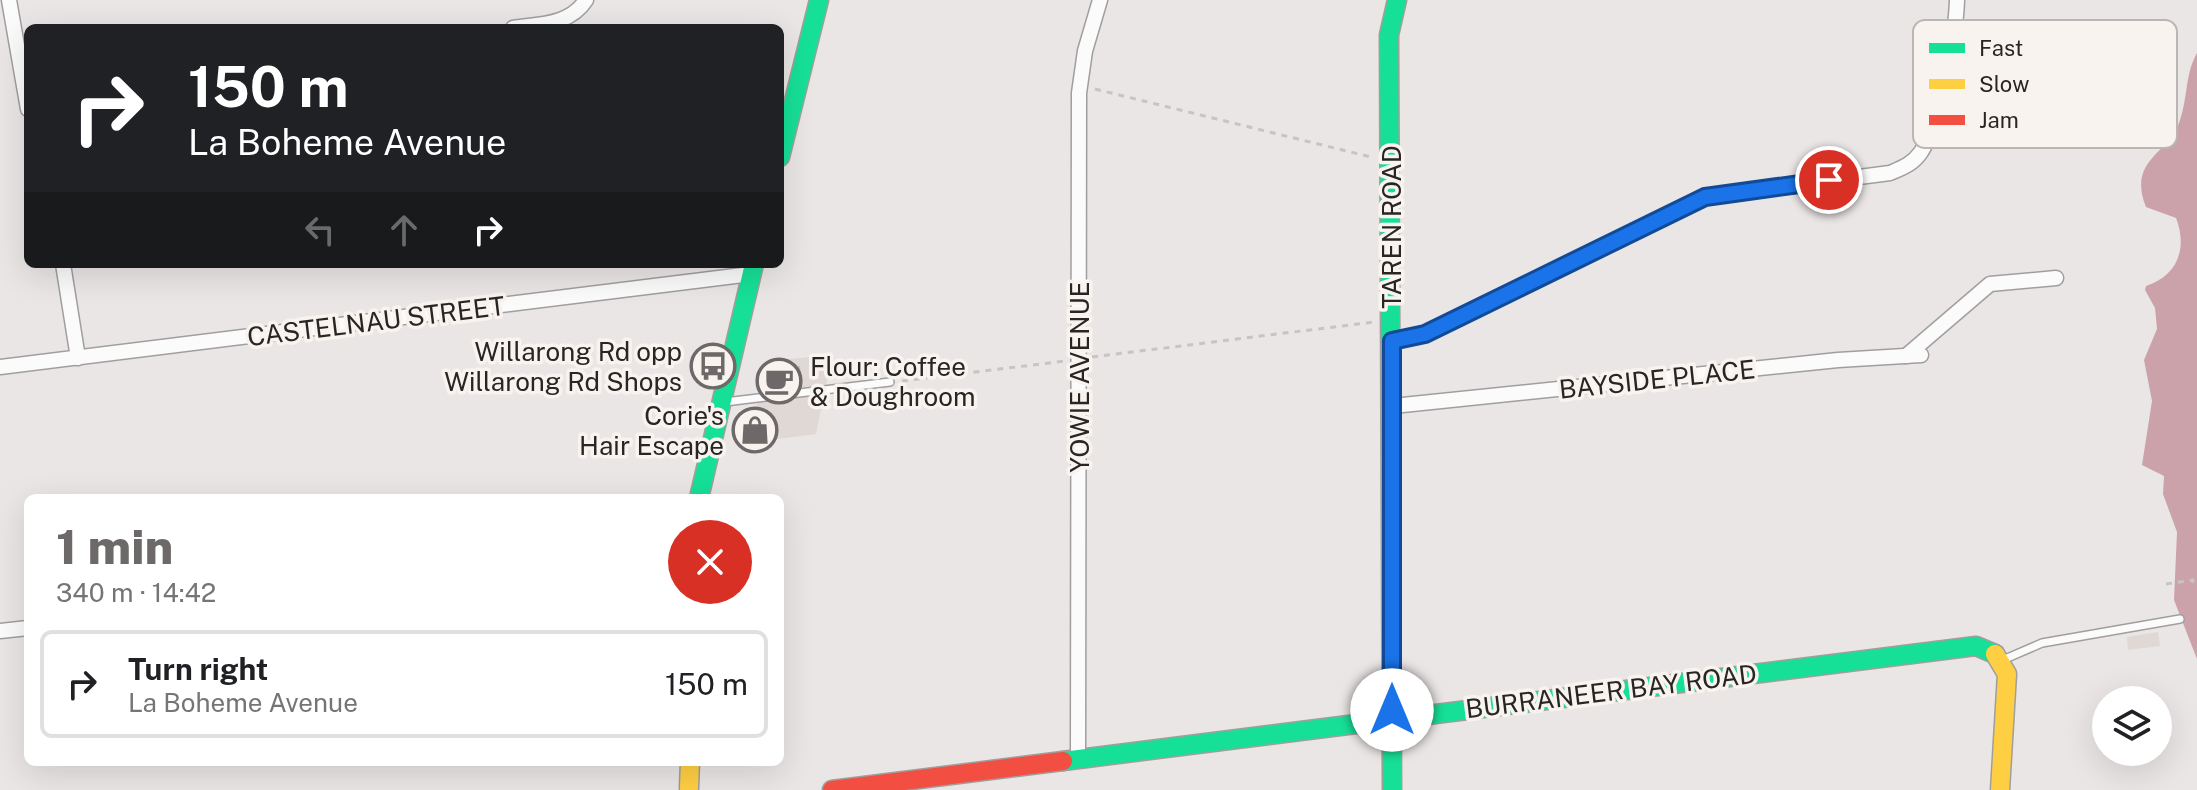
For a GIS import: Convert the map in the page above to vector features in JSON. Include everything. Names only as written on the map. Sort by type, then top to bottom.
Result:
[{"type":"street","points":[[9,0],[24,86]]},
{"type":"street","points":[[543,24],[558,22],[578,12],[586,0]]},
{"type":"street","points":[[784,141],[819,0]]},
{"type":"street","name":"YOWIE AVENUE","points":[[1078,758],[1080,85],[1100,0]]},
{"type":"street","name":"TAREN ROAD","points":[[1392,790],[1393,406],[1389,35],[1397,0]]},
{"type":"street","points":[[1956,20],[1957,0]]},
{"type":"street","points":[[1392,341],[1425,334],[1705,197],[1890,173],[1911,163],[1923,148]]},
{"type":"street","points":[[64,268],[78,358]]},
{"type":"street","points":[[700,494],[752,269]]},
{"type":"street","name":"CASTELNAU STREET","points":[[0,367],[752,269]]},
{"type":"street","name":"BAYSIDE PLACE","points":[[1393,406],[1914,356],[1990,284],[2056,278]]},
{"type":"street","points":[[0,631],[24,628]]},
{"type":"street","name":"BURRANEER BAY ROAD","points":[[832,790],[1957,647],[1976,646],[1992,651],[2003,660]]},
{"type":"street","points":[[2000,790],[2007,674],[2003,660]]},
{"type":"street","points":[[688,789],[690,766]]},
{"type":"lane","points":[[719,402],[890,382]]},
{"type":"lane","points":[[2003,660],[2042,643],[2144,628],[2180,619]]},
{"type":"path","points":[[1080,85],[1390,162]]},
{"type":"path","points":[[890,382],[1392,319]]},
{"type":"path","points":[[2166,584],[2193,580],[2193,584],[2197,584]]},
{"type":"shaded area","points":[[2197,53],[2197,659],[2174,600],[2177,532],[2163,494],[2164,476],[2142,465],[2152,401],[2144,360],[2157,329],[2155,308],[2145,290],[2146,286],[2165,276],[2172,268],[2180,251],[2181,240],[2176,218],[2146,207],[2142,178],[2162,148],[2177,148],[2177,127],[2190,69]]},
{"type":"shaded area","points":[[832,355],[816,434],[747,443],[768,361]]},
{"type":"shaded area","points":[[2158,632],[2160,646],[2128,650],[2127,637]]},
{"type":"building","name":"Flour: Coffee & Doughroom","points":[[799,367],[801,386],[759,391],[757,374]]},
{"type":"traffic: fast","points":[[784,141],[819,0]]},
{"type":"traffic: fast","points":[[1392,790],[1389,35],[1397,0]]},
{"type":"traffic: fast","points":[[700,494],[753,268]]},
{"type":"traffic: fast","points":[[1063,761],[1976,646],[1995,654]]},
{"type":"traffic: slow","points":[[1995,654],[2007,674],[2000,790]]},
{"type":"traffic: slow","points":[[689,788],[690,766]]},
{"type":"traffic: jam","points":[[832,790],[1063,761]]},
{"type":"place","name":"Willarong Rd opp Willarong Rd Shops","points":[[713,366]]},
{"type":"place","name":"Flour: Coffee & Doughroom","points":[[779,381]]},
{"type":"place","name":"Corie's Hair Escape","points":[[755,430]]},
{"type":"route","points":[[1392,710],[1392,341],[1409,340],[1425,334],[1705,197],[1721,192],[1829,180]]}]
